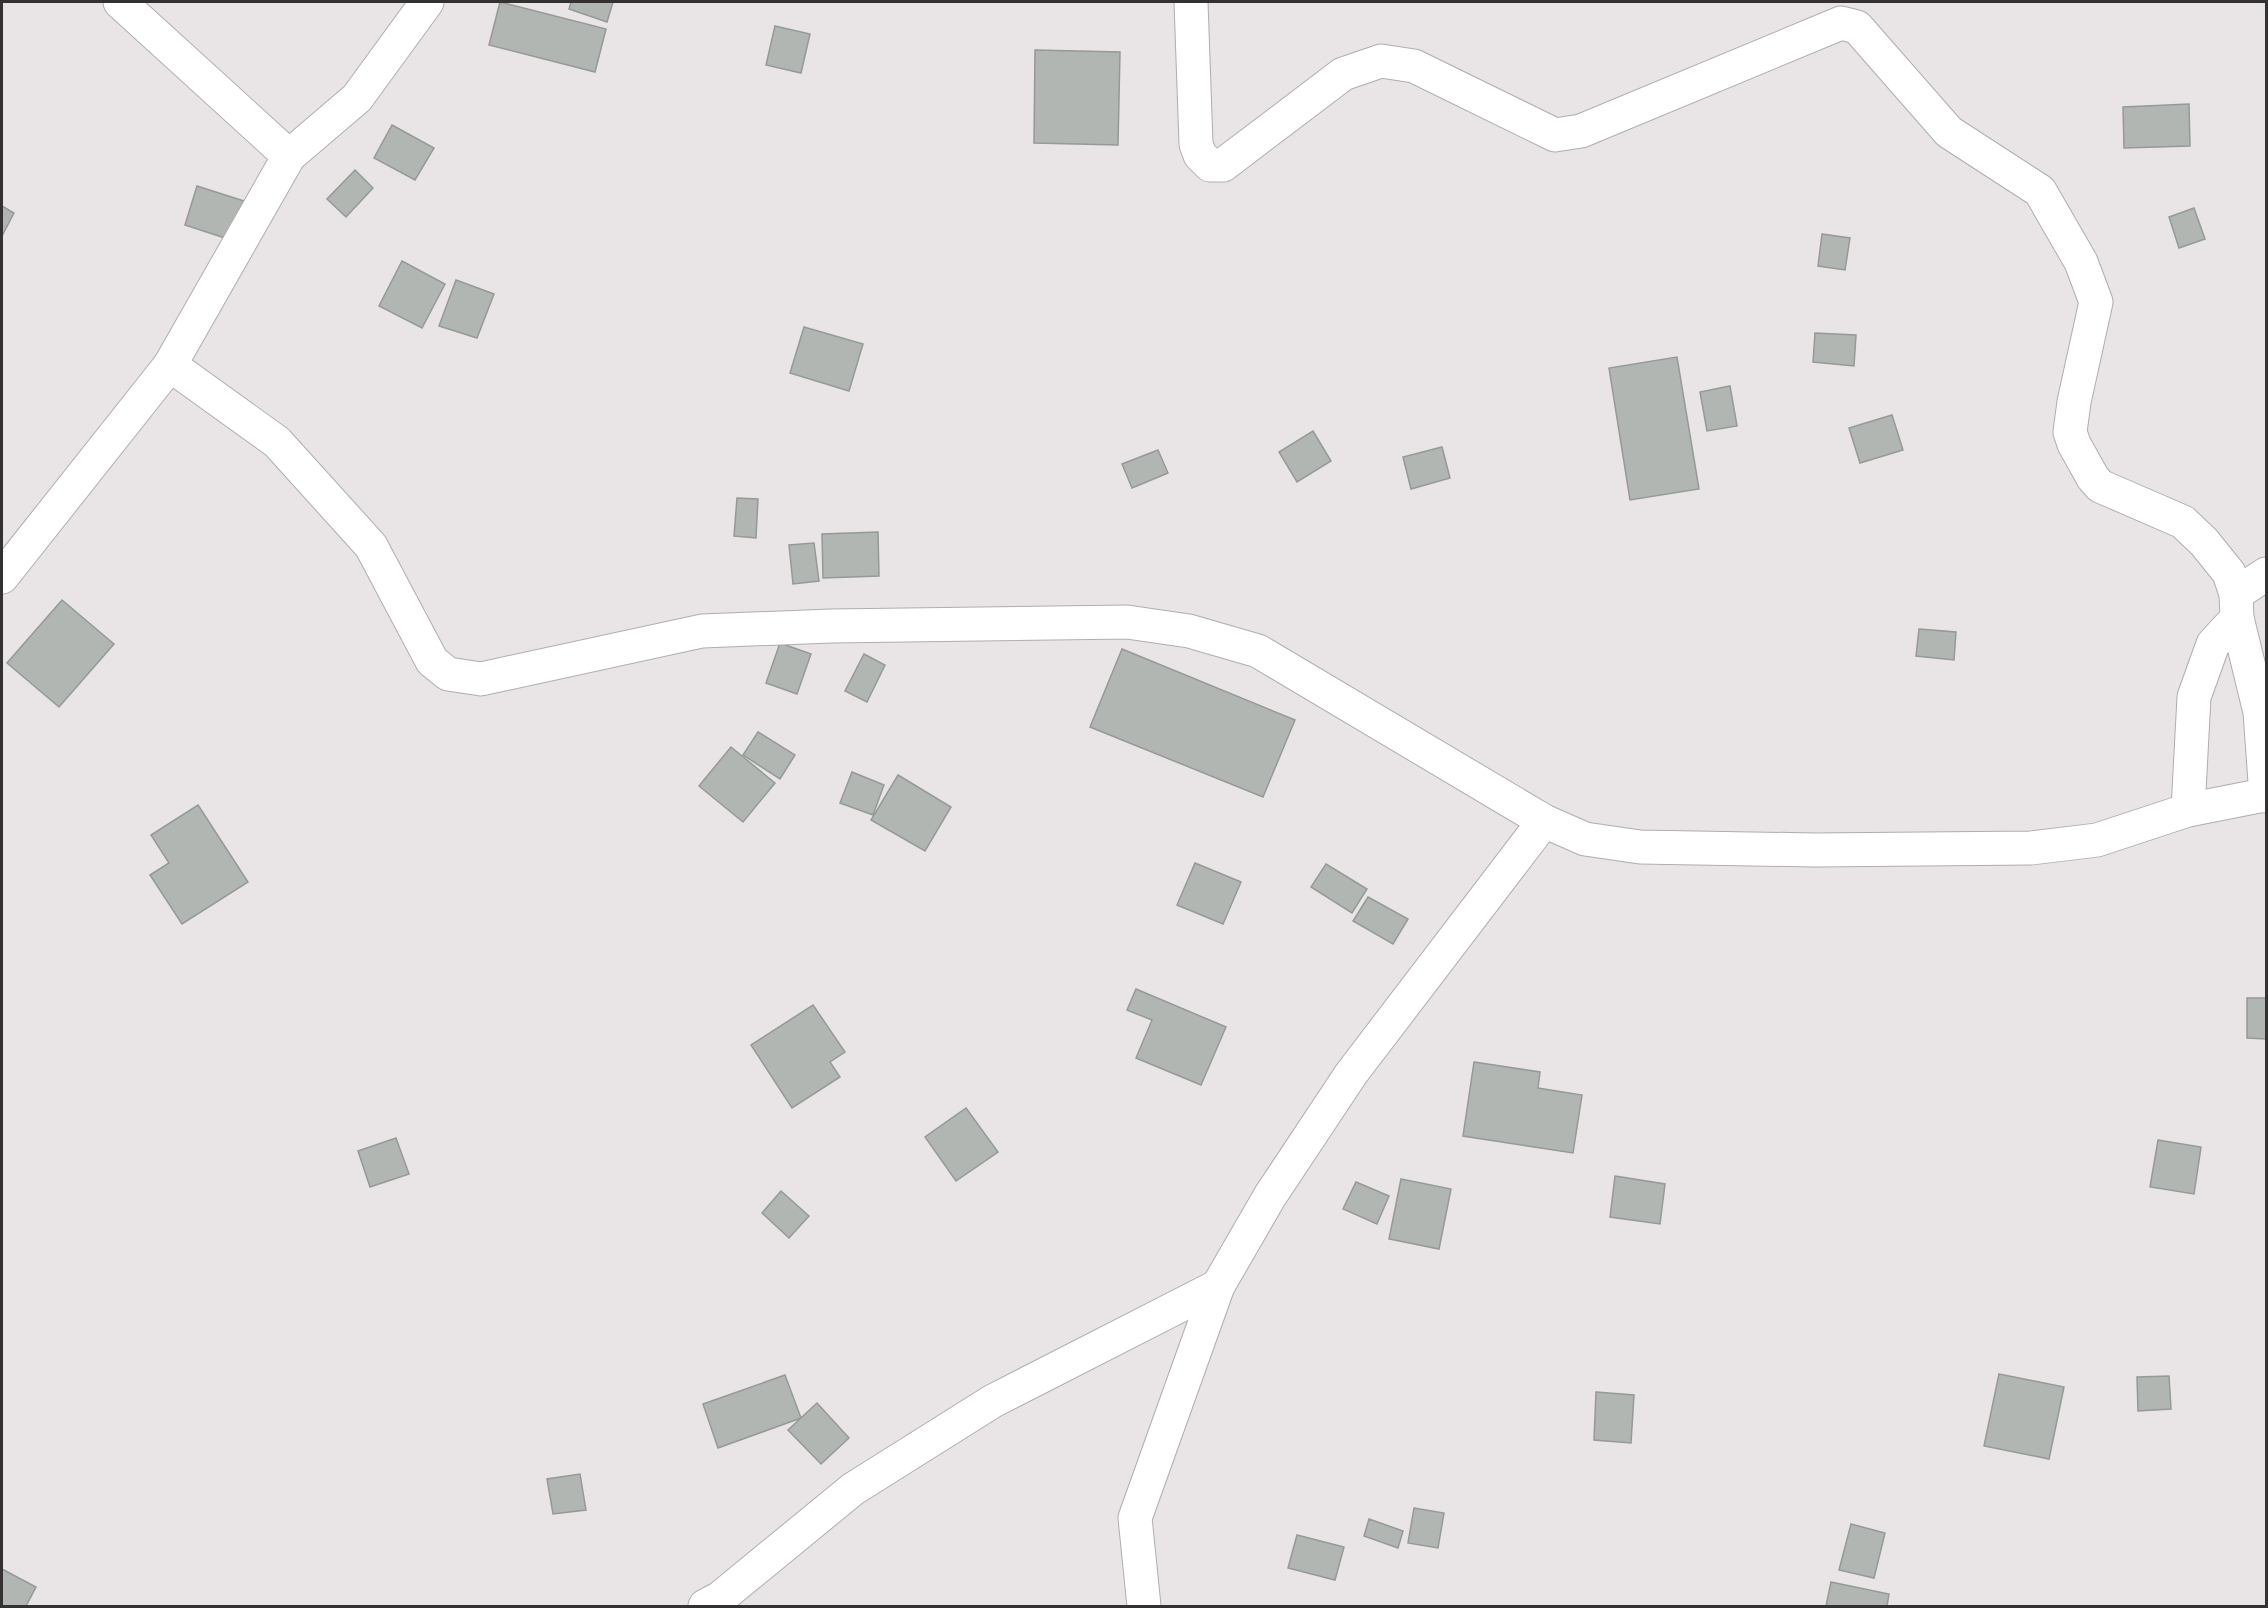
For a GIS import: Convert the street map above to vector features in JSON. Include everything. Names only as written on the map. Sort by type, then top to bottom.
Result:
[{"type":"street","points":[[120,2],[289,156]]},
{"type":"street","points":[[2,577],[170,365],[289,156],[357,98],[427,2]]},
{"type":"street","points":[[170,365],[277,442],[370,546],[432,661],[448,674],[481,679],[702,631],[831,626],[1127,622],[1189,631],[1258,651],[1544,821],[1585,839],[1640,847],[1815,850],[2031,848],[2097,840],[2188,810],[2266,795],[2260,712],[2229,573],[2204,542],[2183,522],[2100,486],[2074,444],[2071,422],[2096,302],[2081,262],[2040,191],[1949,132],[1857,27],[1841,23],[1581,131],[1555,135],[1414,66],[1381,61],[1343,74],[1222,165],[1210,165],[1200,155],[1196,144],[1191,2]]},
{"type":"street","points":[[2188,810],[2194,697],[2213,644],[2237,606],[2266,574]]},
{"type":"street","points":[[1144,1606],[1135,1518],[1218,1286],[1270,1196],[1351,1074],[1544,821]]},
{"type":"street","points":[[705,1606],[720,1598],[853,1489],[993,1401],[1218,1286]]},
{"type":"building","points":[[500,2],[606,29],[595,72],[489,45]]},
{"type":"building","points":[[571,2],[613,2],[607,22],[569,9]]},
{"type":"building","points":[[775,26],[810,34],[801,73],[766,65]]},
{"type":"building","points":[[1035,50],[1120,52],[1118,145],[1034,143]]},
{"type":"building","points":[[2189,104],[2190,146],[2124,148],[2123,107]]},
{"type":"building","points":[[392,125],[434,148],[415,180],[374,158]]},
{"type":"building","points":[[355,170],[373,188],[346,217],[327,199]]},
{"type":"building","points":[[197,186],[244,201],[231,240],[185,225]]},
{"type":"building","points":[[2,206],[14,213],[2,236]]},
{"type":"building","points":[[2194,208],[2205,239],[2179,248],[2169,217]]},
{"type":"building","points":[[1822,234],[1850,238],[1845,270],[1818,266]]},
{"type":"building","points":[[402,261],[445,284],[422,328],[379,306]]},
{"type":"building","points":[[456,280],[494,294],[477,338],[439,326]]},
{"type":"building","points":[[804,327],[863,344],[849,391],[790,373]]},
{"type":"building","points":[[1815,333],[1856,335],[1854,366],[1813,362]]},
{"type":"building","points":[[1677,357],[1699,489],[1630,500],[1609,368]]},
{"type":"building","points":[[1730,386],[1737,426],[1707,431],[1700,392]]},
{"type":"building","points":[[1892,415],[1903,450],[1860,463],[1849,428]]},
{"type":"building","points":[[1313,431],[1331,461],[1297,482],[1279,452]]},
{"type":"building","points":[[1442,447],[1450,478],[1411,489],[1403,457]]},
{"type":"building","points":[[1158,450],[1168,473],[1132,488],[1122,464]]},
{"type":"building","points":[[737,498],[758,499],[756,538],[734,536]]},
{"type":"building","points":[[878,532],[879,576],[823,578],[822,534]]},
{"type":"building","points":[[814,543],[819,581],[793,584],[789,545]]},
{"type":"building","points":[[62,600],[114,644],[59,707],[7,663]]},
{"type":"building","points":[[1919,629],[1956,632],[1954,660],[1916,656]]},
{"type":"building","points":[[780,643],[811,654],[797,694],[766,683]]},
{"type":"building","points":[[1122,649],[1295,720],[1263,797],[1090,727]]},
{"type":"building","points":[[864,654],[885,665],[867,702],[845,691]]},
{"type":"building","points":[[758,732],[795,755],[780,779],[743,755]]},
{"type":"building","points":[[731,747],[775,783],[743,822],[699,786]]},
{"type":"building","points":[[852,772],[884,785],[873,815],[840,803]]},
{"type":"building","points":[[898,775],[951,807],[925,851],[871,820]]},
{"type":"building","points":[[198,805],[248,882],[182,924],[150,875],[169,863],[151,835]]},
{"type":"building","points":[[1195,863],[1241,882],[1223,924],[1177,905]]},
{"type":"building","points":[[1326,864],[1367,889],[1352,913],[1311,887]]},
{"type":"building","points":[[1368,897],[1408,919],[1393,944],[1353,921]]},
{"type":"building","points":[[1136,989],[1226,1027],[1201,1085],[1136,1058],[1152,1020],[1127,1010]]},
{"type":"building","points":[[2247,998],[2266,998],[2266,1039],[2247,1038]]},
{"type":"building","points":[[813,1005],[845,1052],[830,1062],[840,1077],[792,1108],[751,1045]]},
{"type":"building","points":[[1474,1062],[1540,1072],[1538,1088],[1582,1095],[1573,1153],[1463,1136]]},
{"type":"building","points":[[966,1108],[998,1152],[956,1181],[925,1137]]},
{"type":"building","points":[[396,1138],[409,1174],[370,1187],[358,1151]]},
{"type":"building","points":[[2158,1140],[2201,1147],[2194,1194],[2150,1187]]},
{"type":"building","points":[[1615,1176],[1665,1184],[1660,1224],[1610,1217]]},
{"type":"building","points":[[1401,1179],[1451,1189],[1439,1249],[1389,1239]]},
{"type":"building","points":[[1356,1182],[1389,1196],[1377,1224],[1343,1209]]},
{"type":"building","points":[[781,1191],[809,1216],[789,1238],[762,1213]]},
{"type":"building","points":[[1999,1374],[2064,1387],[2049,1459],[1984,1446]]},
{"type":"building","points":[[785,1375],[801,1418],[718,1448],[703,1404]]},
{"type":"building","points":[[2169,1376],[2171,1409],[2138,1411],[2137,1377]]},
{"type":"building","points":[[1596,1392],[1634,1395],[1631,1443],[1594,1440]]},
{"type":"building","points":[[817,1403],[849,1438],[821,1464],[788,1430]]},
{"type":"building","points":[[580,1474],[586,1510],[553,1514],[547,1479]]},
{"type":"building","points":[[1414,1508],[1444,1513],[1438,1548],[1408,1543]]},
{"type":"building","points":[[1369,1519],[1403,1531],[1398,1548],[1364,1536]]},
{"type":"building","points":[[1851,1524],[1885,1533],[1874,1578],[1839,1570]]},
{"type":"building","points":[[1297,1535],[1344,1547],[1335,1580],[1288,1568]]},
{"type":"building","points":[[2,1569],[36,1587],[26,1606],[2,1606]]},
{"type":"building","points":[[1831,1582],[1889,1594],[1887,1606],[1826,1606]]}]
